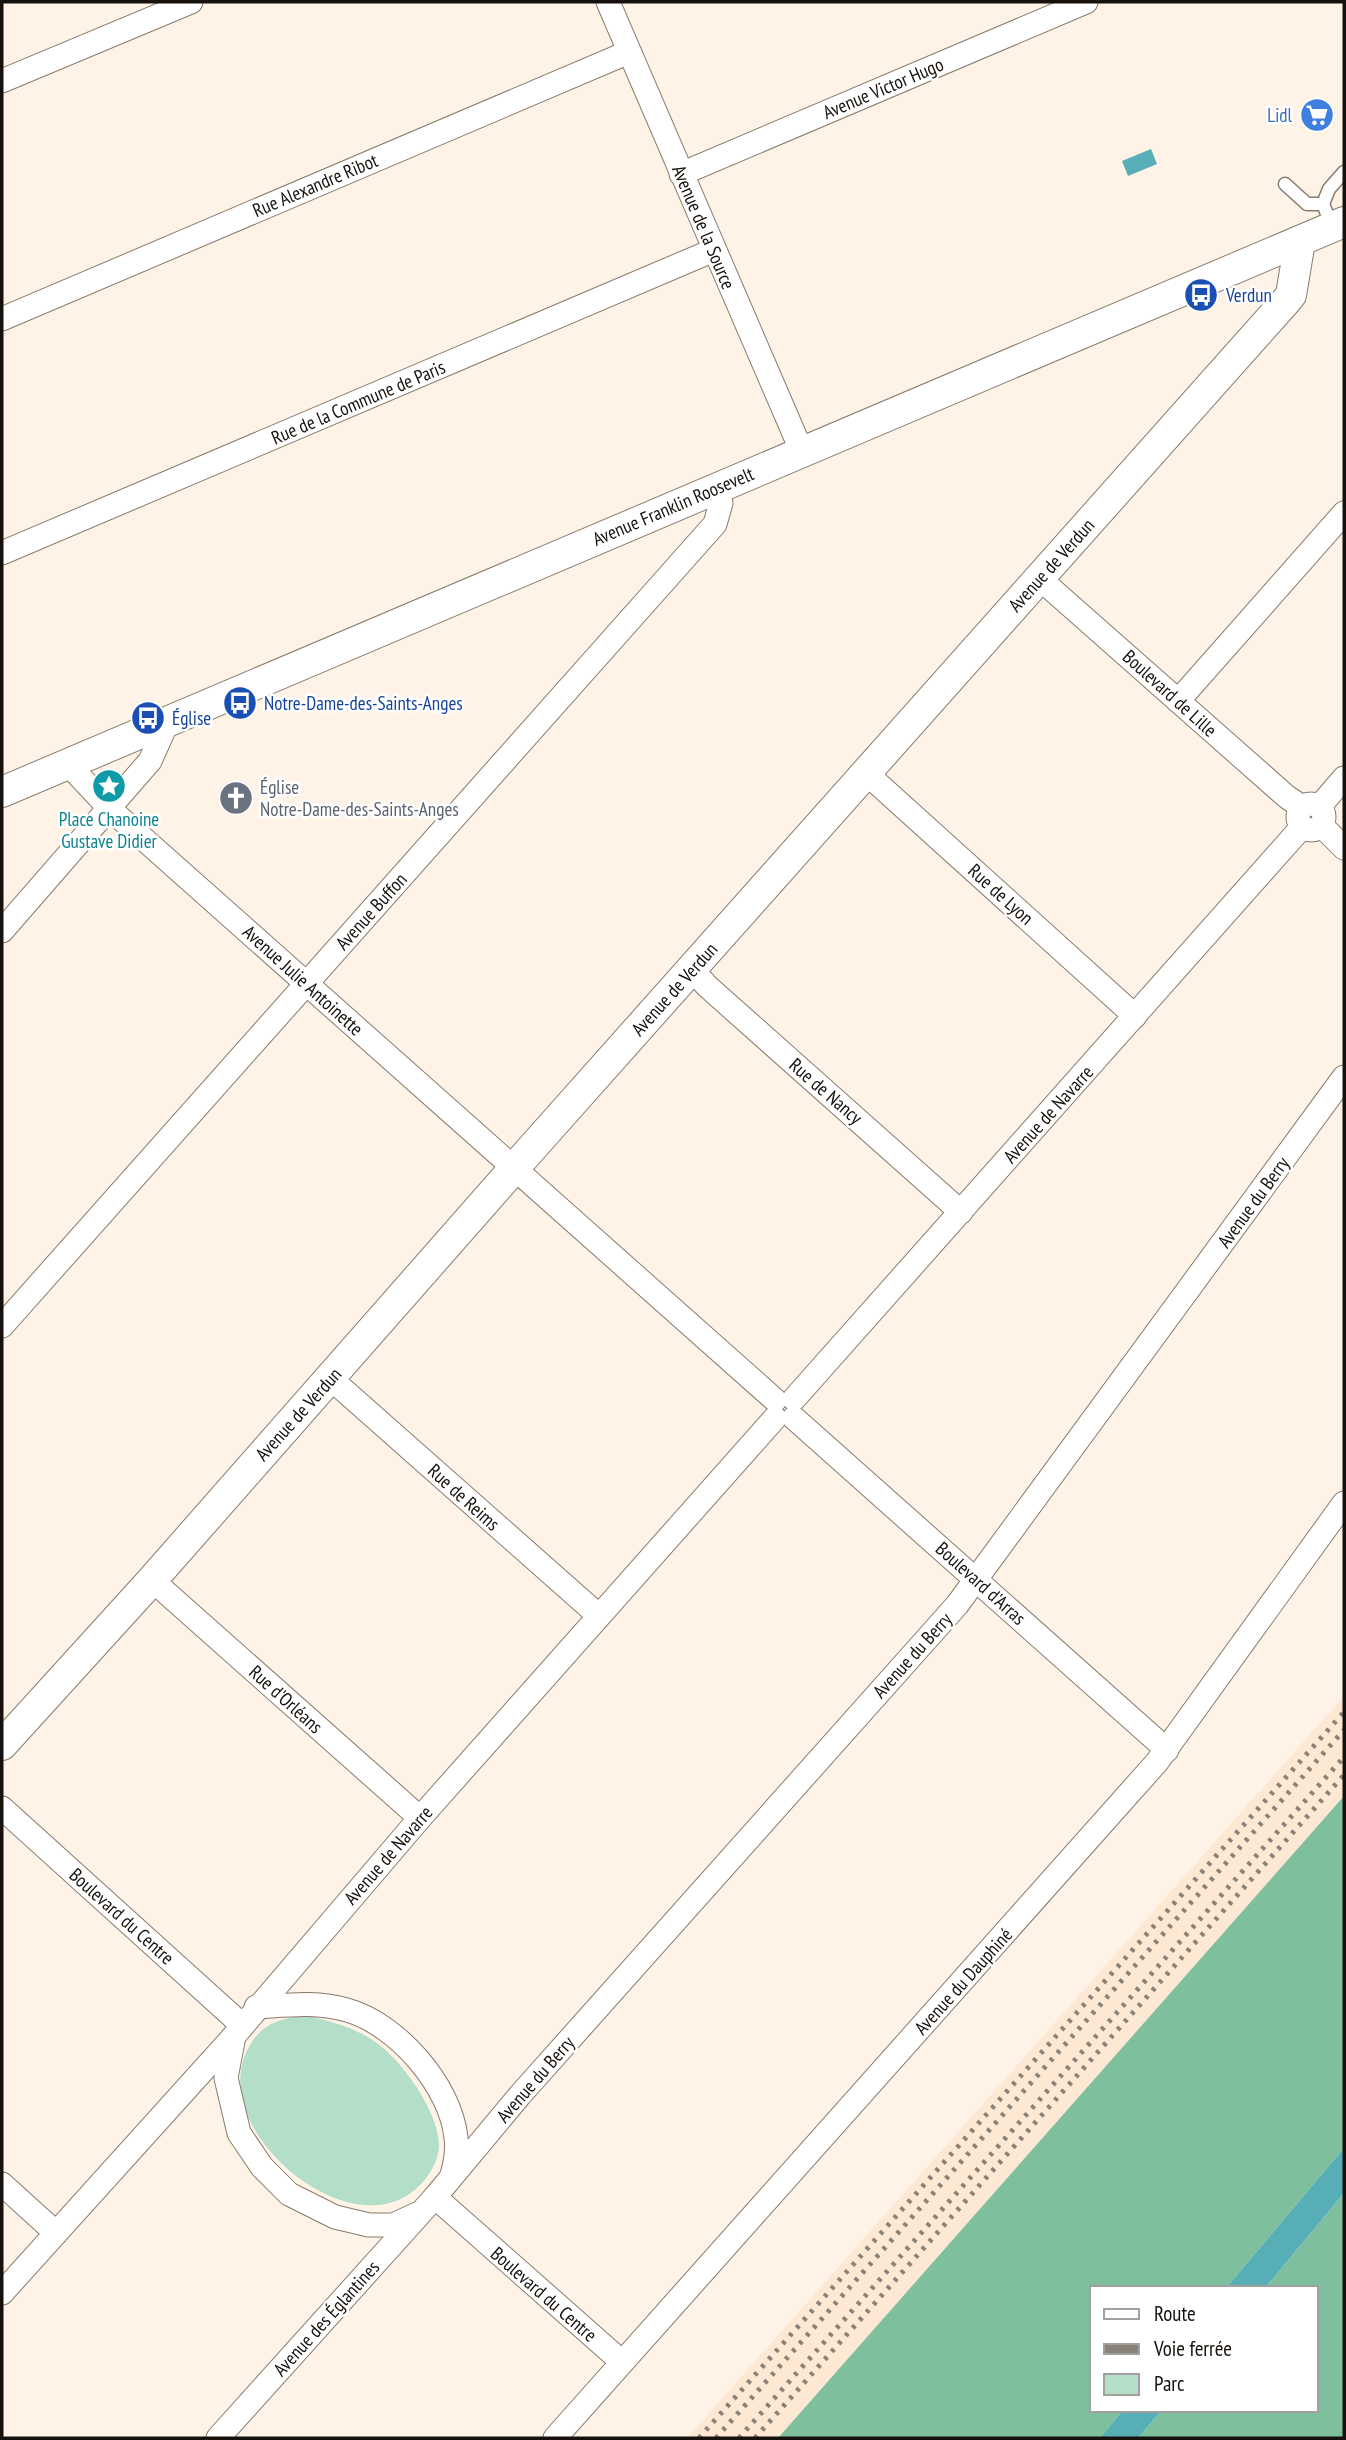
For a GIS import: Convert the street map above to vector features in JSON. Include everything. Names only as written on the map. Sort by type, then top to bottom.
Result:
[{"type":"street","points":[[2,81],[191,2]]},
{"type":"street","name":"Avenue de la Source","points":[[608,2],[802,452]]},
{"type":"street","name":"Avenue Victor Hugo","points":[[681,174],[1086,2]]},
{"type":"street","name":"Rue Alexandre Ribot","points":[[2,319],[629,52]]},
{"type":"street","name":"Avenue Franklin Roosevelt","points":[[2,792],[1300,241],[1333,218]]},
{"type":"street","name":"Avenue de Verdun","points":[[11,1734],[152,1580],[1291,295],[1300,241]]},
{"type":"street","name":"Rue de la Commune de Paris","points":[[2,553],[714,250]]},
{"type":"street","name":"Avenue Buffon","points":[[2,1326],[715,524],[721,503],[718,487]]},
{"type":"street","points":[[1178,701],[1344,513]]},
{"type":"street","name":"Boulevard de Lille","points":[[1039,578],[1344,848]]},
{"type":"street","points":[[2,931],[150,761],[167,723]]},
{"type":"street","name":"Avenue Julie Antoinette","points":[[68,764],[110,809],[542,1193]]},
{"type":"street","name":"Rue de Lyon","points":[[866,773],[1135,1016]]},
{"type":"street","name":"Avenue de Navarre","points":[[2,2293],[244,2023],[598,1615],[961,1212],[1344,778]]},
{"type":"street","name":"Rue de Nancy","points":[[691,969],[706,986],[961,1212]]},
{"type":"street","name":"Avenue du Berry","points":[[428,2204],[520,2095],[948,1616],[1344,1077]]},
{"type":"street","name":"Boulevard d'Arras","points":[[542,1193],[1167,1750]]},
{"type":"street","name":"Rue de Reims","points":[[330,1378],[598,1615]]},
{"type":"street","name":"Avenue du Dauphiné","points":[[555,2438],[1089,1841],[1167,1750],[1344,1503]]},
{"type":"street","name":"Rue d'Orléans","points":[[152,1580],[420,1818]]},
{"type":"street","name":"Boulevard du Centre","points":[[2,1808],[244,2023]]},
{"type":"street","points":[[428,2204],[393,2225],[369,2225],[335,2217],[289,2194],[262,2167],[239,2133],[226,2078],[244,2023],[304,2003],[348,2010],[380,2026],[414,2054],[441,2089],[457,2138],[451,2178]]},
{"type":"street","points":[[2,2185],[56,2233]]},
{"type":"street","name":"Boulevard du Centre","points":[[428,2204],[622,2362]]},
{"type":"street","name":"Avenue des Églantines","points":[[218,2438],[428,2204]]},
{"type":"lane","points":[[1333,218],[1329,189],[1344,172]]},
{"type":"lane","points":[[1285,184],[1307,204],[1333,218]]},
{"type":"shaded area","points":[[1344,1696],[1344,1796],[778,2438],[687,2438]]},
{"type":"green space","points":[[1344,1796],[1344,2148],[1228,2286],[1090,2286],[1090,2412],[1121,2412],[1100,2438],[778,2438]]},
{"type":"green space","points":[[309,2016],[356,2031],[382,2047],[411,2078],[427,2105],[438,2133],[437,2156],[424,2180],[415,2190],[396,2201],[364,2205],[340,2200],[316,2189],[272,2154],[256,2132],[245,2108],[240,2083],[244,2058],[249,2047],[254,2038],[269,2025],[287,2018]]},
{"type":"green space","points":[[1344,2193],[1344,2438],[1138,2438],[1160,2412],[1318,2412],[1318,2286],[1267,2286]]},
{"type":"water","points":[[1151,149],[1157,164],[1128,176],[1122,161]]},
{"type":"water","points":[[1344,2148],[1344,2193],[1267,2286],[1228,2286]]},
{"type":"water","points":[[1121,2412],[1160,2412],[1138,2438],[1100,2438]]},
{"type":"railway","points":[[699,2438],[1344,1712]]},
{"type":"railway","points":[[716,2438],[1344,1730]]},
{"type":"railway","points":[[739,2438],[1344,1757]]},
{"type":"railway","points":[[755,2438],[1344,1775]]},
{"type":"place","name":"Lidl","points":[[1317,115]]},
{"type":"place","name":"Verdun","points":[[1201,295]]},
{"type":"place","name":"Notre-Dame-des-Saints-Anges","points":[[240,703]]},
{"type":"place","name":"Église","points":[[148,718]]},
{"type":"place","name":"Place Chanoine Gustave Didier","points":[[109,786]]},
{"type":"place","name":"Église Notre-Dame-des-Saints-Anges","points":[[236,798]]}]
